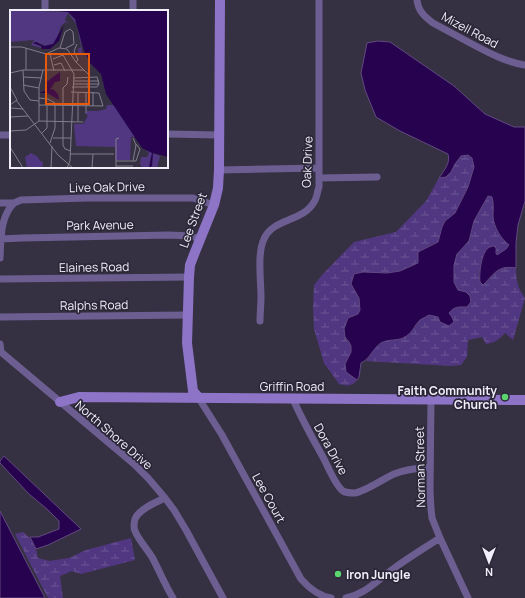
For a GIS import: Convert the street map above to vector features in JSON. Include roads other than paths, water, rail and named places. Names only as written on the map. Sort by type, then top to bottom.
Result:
[{"type":"street","name":"Lee Street","points":[[198,397],[193,391],[187,343],[189,276],[190,265],[214,205],[218,188],[220,135],[220,0]]},
{"type":"street","name":"Oak Drive","points":[[260,321],[260,251],[264,239],[272,228],[309,209],[314,202],[318,187],[319,0]]},
{"type":"street","name":"Mizell Road","points":[[417,0],[421,13],[433,23],[489,53],[506,60],[525,65]]},
{"type":"street","points":[[168,134],[220,135]]},
{"type":"street","points":[[219,170],[319,168]]},
{"type":"street","points":[[319,178],[377,177]]},
{"type":"street","name":"Live Oak Drive","points":[[0,203],[14,203],[21,200],[36,199],[193,198],[214,205]]},
{"type":"street","points":[[0,258],[2,219],[5,212],[14,203]]},
{"type":"street","name":"Park Avenue","points":[[0,239],[168,235],[191,236],[200,239]]},
{"type":"street","name":"Elaines Road","points":[[0,279],[189,276]]},
{"type":"street","name":"Ralphs Road","points":[[0,317],[187,315]]},
{"type":"street","name":"North Shore Drive","points":[[0,344],[1,352],[134,464],[165,498],[186,530],[223,598]]},
{"type":"street","name":"Griffin Road","points":[[60,402],[79,397],[525,400]]},
{"type":"street","name":"Lee Court","points":[[198,397],[219,430],[301,579],[312,590],[331,598]]},
{"type":"street","name":"Dora Drive","points":[[293,399],[332,476],[340,488],[344,491],[356,493],[406,470],[430,467]]},
{"type":"street","name":"Norman Street","points":[[431,400],[430,467],[432,518],[468,598]]},
{"type":"street","points":[[165,498],[151,505],[137,515],[134,529],[153,559],[173,598]]},
{"type":"street","points":[[346,598],[365,591],[384,575],[440,538]]},
{"type":"place","name":"Faith Community Church","points":[[505,397]]},
{"type":"place","name":"Iron Jungle","points":[[338,574]]}]
